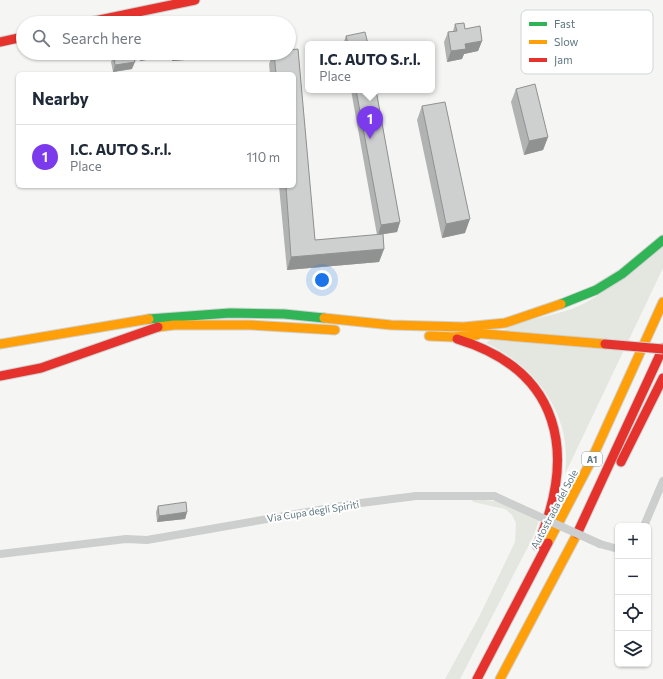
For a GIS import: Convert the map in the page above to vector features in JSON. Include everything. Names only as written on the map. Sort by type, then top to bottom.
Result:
[{"type":"main road","points":[[118,16],[194,0]]},
{"type":"main road","points":[[0,42],[16,39]]},
{"type":"main road","points":[[0,344],[154,318],[230,313],[284,314],[391,325],[464,327],[505,323],[548,309],[596,290],[622,274],[663,240]]},
{"type":"main road","name":"Autostrada del Sole","points":[[477,679],[590,463],[663,302]]},
{"type":"main road","points":[[0,376],[53,364],[96,347],[161,327],[248,324],[454,338],[486,334]]},
{"type":"main road","points":[[424,326],[486,334],[663,348]]},
{"type":"main road","points":[[454,338],[486,349],[504,360],[526,378],[546,404],[555,433],[559,458],[558,483],[553,505],[512,611]]},
{"type":"main road","name":"A1","points":[[500,679],[571,547],[663,348]]},
{"type":"main road","points":[[571,547],[611,482],[663,378]]},
{"type":"street","points":[[645,523],[663,481]]},
{"type":"street","name":"Via Cupa degli Spiriti","points":[[0,554],[126,539],[146,540],[354,504],[416,496],[494,496],[600,544],[615,548]]},
{"type":"shaded area","points":[[663,247],[663,268],[565,474],[566,453],[563,432],[557,413],[548,396],[536,380],[521,365],[486,343],[514,325],[581,305],[624,278]]},
{"type":"shaded area","points":[[477,499],[501,502],[539,520],[534,535],[460,679],[445,679],[479,617],[515,542],[516,523],[512,515],[505,509],[473,502],[472,500]]},
{"type":"building","points":[[464,23],[465,29],[480,26],[482,41],[465,44],[466,49],[451,51],[448,32],[457,31],[455,24]]},
{"type":"building","points":[[365,32],[367,41],[347,41],[346,36]]},
{"type":"building","points":[[296,49],[298,49],[315,240],[383,234],[384,249],[291,257],[286,188],[296,188],[296,72],[276,72],[275,60],[296,60]]},
{"type":"building","points":[[114,60],[135,60],[135,62],[115,65]]},
{"type":"building","points":[[535,84],[548,137],[529,141],[516,89]]},
{"type":"building","points":[[357,93],[377,93],[400,222],[381,225]]},
{"type":"building","points":[[445,102],[470,219],[446,224],[422,106]]},
{"type":"building","points":[[186,502],[187,512],[159,516],[158,506]]},
{"type":"traffic: fast","points":[[561,304],[596,290],[622,274],[663,240]]},
{"type":"traffic: fast","points":[[149,319],[230,313],[284,314],[324,318]]},
{"type":"traffic: slow","points":[[548,543],[590,463],[663,302]]},
{"type":"traffic: slow","points":[[324,318],[391,325],[464,327],[505,323],[561,304]]},
{"type":"traffic: slow","points":[[0,344],[149,319]]},
{"type":"traffic: slow","points":[[158,327],[174,325],[250,325],[335,330]]},
{"type":"traffic: slow","points":[[473,333],[605,344]]},
{"type":"traffic: slow","points":[[429,336],[454,337],[477,335]]},
{"type":"traffic: slow","points":[[500,679],[577,534]]},
{"type":"traffic: jam","points":[[118,16],[195,0]]},
{"type":"traffic: jam","points":[[0,42],[16,39]]},
{"type":"traffic: jam","points":[[0,376],[41,368],[158,327]]},
{"type":"traffic: jam","points":[[457,339],[492,353],[519,372],[539,394],[551,420],[557,449],[556,479],[549,512],[537,546]]},
{"type":"traffic: jam","points":[[605,344],[663,349]]},
{"type":"traffic: jam","points":[[577,534],[663,348]]},
{"type":"traffic: jam","points":[[621,462],[663,378]]},
{"type":"traffic: jam","points":[[477,679],[548,543]]},
{"type":"place","name":"I.C. AUTO S.r.l.","points":[[370,139]]}]
